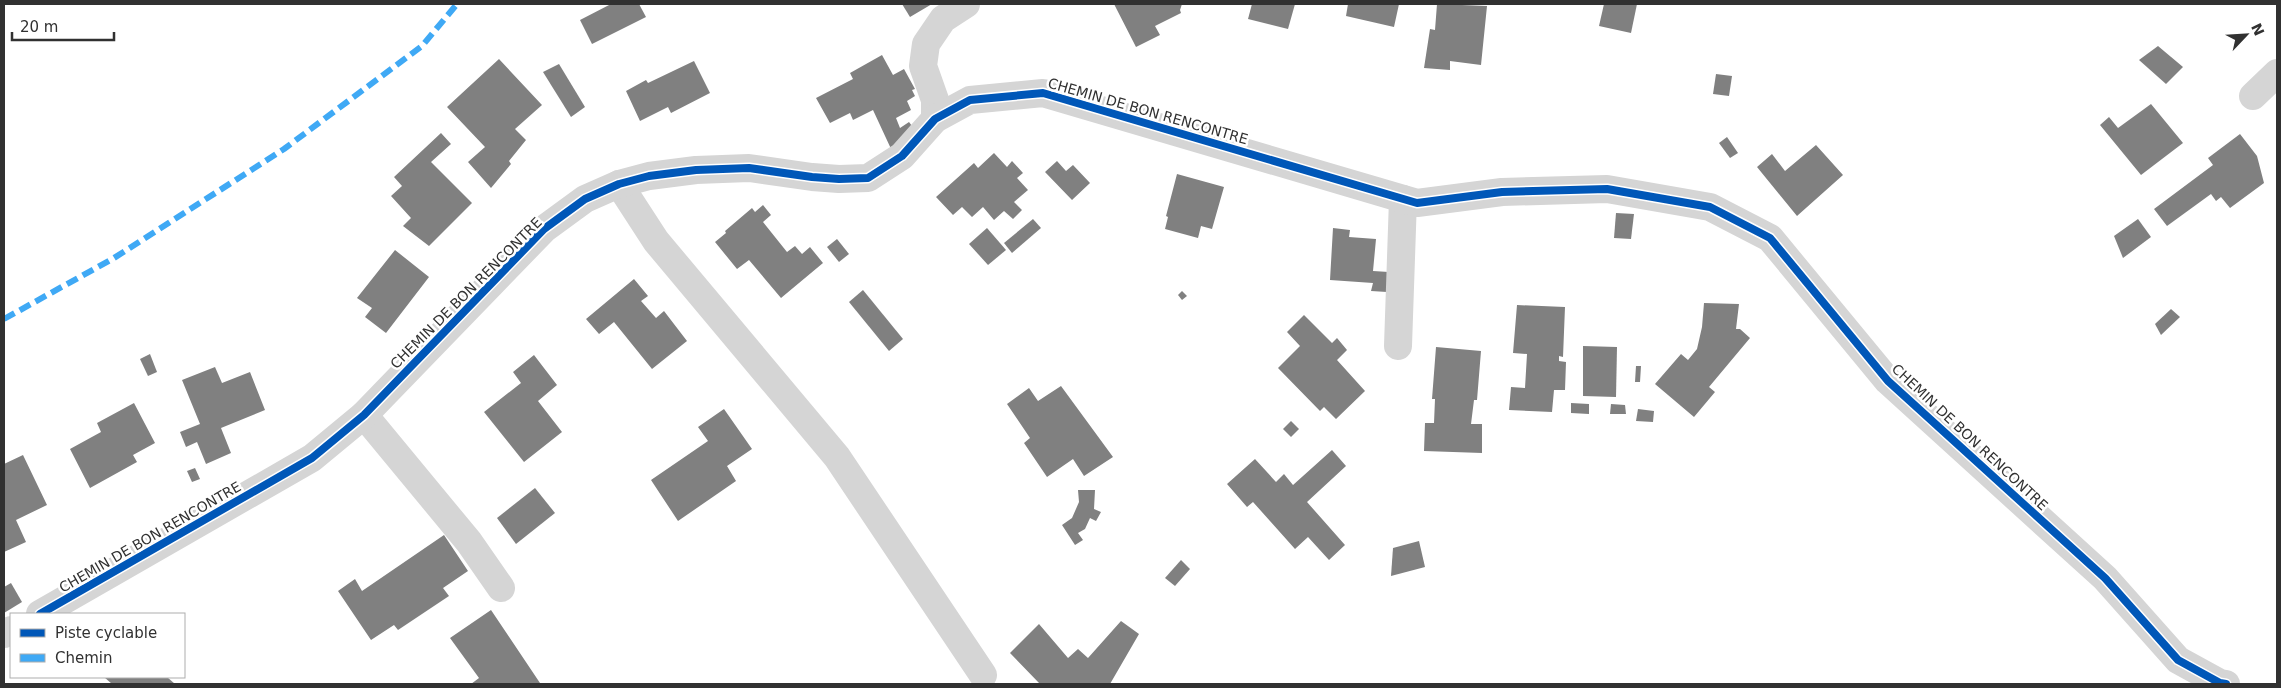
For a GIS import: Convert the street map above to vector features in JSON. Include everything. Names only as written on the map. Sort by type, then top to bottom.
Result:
[{"type":"street","points":[[935,119],[934,100],[923,66],[926,44],[943,19],[966,4]]},
{"type":"street","points":[[2253,96],[2277,73]]},
{"type":"street","name":"CHEMIN DE BON RENCONTRE","points":[[42,613],[312,458],[364,415],[544,229],[585,199],[619,184],[658,175],[696,170],[749,168],[821,178],[868,178],[902,156],[935,119],[970,100],[1043,92],[1417,204],[1502,192],[1607,189],[1710,206],[1770,238],[1888,381],[2105,578],[2178,660],[2220,683],[2226,684]]},
{"type":"street","points":[[619,184],[656,241],[837,457],[983,675]]},
{"type":"street","points":[[1398,346],[1403,199]]},
{"type":"street","points":[[364,415],[469,542],[501,588]]},
{"type":"building","points":[[611,4],[639,4],[646,17],[592,44],[580,20]]},
{"type":"building","points":[[902,4],[932,4],[910,17]]},
{"type":"building","points":[[1114,4],[1182,4],[1181,13],[1155,26],[1160,35],[1136,47]]},
{"type":"building","points":[[1252,4],[1295,4],[1288,29],[1248,19]]},
{"type":"building","points":[[1348,4],[1399,4],[1394,27],[1346,16]]},
{"type":"building","points":[[1437,4],[1487,6],[1481,65],[1450,61],[1450,70],[1424,68],[1430,29],[1435,30]]},
{"type":"building","points":[[1604,4],[1637,4],[1631,33],[1599,26]]},
{"type":"building","points":[[2158,46],[2183,67],[2166,84],[2139,60]]},
{"type":"building","points":[[882,55],[893,75],[904,69],[915,89],[912,90],[915,96],[907,101],[911,110],[896,118],[900,128],[909,122],[912,126],[892,151],[873,110],[853,120],[850,113],[830,123],[816,98],[853,79],[850,73]]},
{"type":"building","points":[[499,59],[542,105],[515,129],[526,140],[509,161],[511,164],[491,188],[468,162],[485,147],[447,107]]},
{"type":"building","points":[[694,61],[710,93],[671,113],[668,107],[640,121],[626,91],[646,80],[648,83]]},
{"type":"building","points":[[559,64],[585,107],[571,117],[543,72]]},
{"type":"building","points":[[1716,74],[1732,76],[1729,96],[1713,94]]},
{"type":"building","points":[[2151,104],[2183,143],[2141,175],[2100,125],[2109,117],[2118,128]]},
{"type":"building","points":[[441,133],[451,144],[431,162],[472,203],[429,246],[403,226],[411,218],[391,196],[402,186],[394,177]]},
{"type":"building","points":[[2240,134],[2257,156],[2264,183],[2230,208],[2221,197],[2216,201],[2211,194],[2167,226],[2154,209],[2213,165],[2208,158]]},
{"type":"building","points":[[1727,137],[1738,153],[1730,158],[1719,143]]},
{"type":"building","points":[[1816,145],[1843,175],[1797,216],[1757,167],[1772,154],[1785,171]]},
{"type":"building","points":[[994,153],[1007,167],[1012,161],[1023,173],[1017,178],[1028,190],[1014,202],[1022,210],[1013,219],[1004,211],[994,220],[983,207],[972,217],[962,207],[953,215],[936,197],[974,163],[978,168]]},
{"type":"building","points":[[1057,161],[1066,171],[1073,165],[1090,183],[1072,200],[1045,172]]},
{"type":"building","points":[[1177,174],[1224,187],[1212,229],[1201,226],[1198,238],[1165,229],[1168,217],[1166,216]]},
{"type":"building","points":[[763,205],[771,215],[763,222],[787,252],[795,246],[802,254],[810,247],[823,263],[781,298],[749,260],[737,269],[715,242],[752,208],[755,212]]},
{"type":"building","points":[[1616,213],[1634,214],[1631,239],[1614,238]]},
{"type":"building","points":[[1033,219],[1041,228],[1012,253],[1004,243]]},
{"type":"building","points":[[2138,219],[2151,237],[2123,258],[2114,236]]},
{"type":"building","points":[[987,228],[1006,250],[988,265],[969,244]]},
{"type":"building","points":[[1333,228],[1350,230],[1349,237],[1376,239],[1373,271],[1389,272],[1387,292],[1371,291],[1373,283],[1330,280]]},
{"type":"building","points":[[837,239],[849,254],[839,262],[827,247]]},
{"type":"building","points":[[395,250],[429,277],[386,333],[365,317],[372,308],[357,298]]},
{"type":"building","points":[[634,279],[648,296],[641,301],[656,318],[664,311],[687,341],[652,369],[614,322],[599,334],[586,319]]},
{"type":"building","points":[[863,290],[903,339],[889,351],[849,302]]},
{"type":"building","points":[[1182,291],[1187,296],[1182,300],[1178,295]]},
{"type":"building","points":[[1704,303],[1739,304],[1736,329],[1740,329],[1750,338],[1709,387],[1715,392],[1694,417],[1655,384],[1681,354],[1688,360],[1697,349],[1702,327]]},
{"type":"building","points":[[1517,305],[1565,307],[1563,357],[1559,356],[1559,361],[1566,362],[1565,390],[1554,390],[1552,412],[1509,410],[1511,387],[1525,388],[1527,354],[1513,353]]},
{"type":"building","points":[[2171,309],[2180,317],[2161,335],[2155,324]]},
{"type":"building","points":[[1304,315],[1332,343],[1337,338],[1347,350],[1337,360],[1365,391],[1336,419],[1324,407],[1320,411],[1278,368],[1300,346],[1287,332]]},
{"type":"building","points":[[1583,346],[1617,347],[1616,397],[1583,396]]},
{"type":"building","points":[[1436,347],[1481,351],[1477,400],[1474,400],[1471,424],[1482,424],[1482,453],[1424,451],[1425,423],[1434,423],[1435,399],[1432,399]]},
{"type":"building","points":[[150,354],[157,372],[148,376],[140,359]]},
{"type":"building","points":[[534,355],[557,385],[538,401],[562,432],[524,462],[484,412],[521,383],[513,372]]},
{"type":"building","points":[[1636,366],[1641,366],[1640,382],[1635,382]]},
{"type":"building","points":[[215,367],[222,383],[250,372],[265,410],[221,428],[231,453],[206,464],[197,442],[186,447],[180,432],[200,424],[182,380]]},
{"type":"building","points":[[1061,386],[1113,457],[1084,476],[1073,459],[1047,477],[1024,443],[1030,438],[1007,404],[1029,388],[1038,401]]},
{"type":"building","points":[[134,403],[155,443],[133,455],[137,462],[90,488],[70,449],[101,432],[97,423]]},
{"type":"building","points":[[1571,403],[1589,404],[1589,414],[1571,413]]},
{"type":"building","points":[[1611,404],[1625,405],[1626,414],[1610,414]]},
{"type":"building","points":[[724,409],[752,449],[727,466],[736,481],[678,521],[651,480],[708,441],[698,427]]},
{"type":"building","points":[[1638,409],[1654,411],[1653,422],[1636,421]]},
{"type":"building","points":[[1291,421],[1299,429],[1291,437],[1283,429]]},
{"type":"building","points":[[1332,450],[1346,466],[1307,502],[1345,545],[1329,560],[1308,537],[1295,549],[1253,502],[1247,507],[1227,484],[1255,459],[1276,482],[1284,474],[1293,485]]},
{"type":"building","points":[[23,455],[47,505],[16,520],[26,542],[4,552],[4,464]]},
{"type":"building","points":[[195,468],[200,479],[192,482],[187,471]]},
{"type":"building","points":[[535,488],[555,513],[516,544],[497,518]]},
{"type":"building","points":[[1078,490],[1095,490],[1094,509],[1101,512],[1096,521],[1090,518],[1085,529],[1078,533],[1083,540],[1075,545],[1062,525],[1072,518],[1079,502]]},
{"type":"building","points":[[444,535],[468,571],[443,588],[449,596],[398,630],[394,625],[371,640],[338,591],[355,579],[362,591]]},
{"type":"building","points":[[1419,541],[1425,567],[1391,576],[1393,548]]},
{"type":"building","points":[[1181,560],[1190,569],[1175,586],[1165,578]]},
{"type":"building","points":[[11,583],[22,602],[4,613],[4,587]]},
{"type":"building","points":[[491,610],[540,683],[471,684],[479,678],[450,638]]},
{"type":"building","points":[[1121,621],[1139,634],[1110,684],[1040,684],[1010,653],[1039,624],[1068,658],[1078,649],[1088,658]]},
{"type":"building","points":[[105,678],[168,678],[175,684],[112,684]]},
{"type":"marked path","points":[[4,319],[114,258],[284,149],[422,46],[457,4]]},
{"type":"cycle path","points":[[42,613],[312,458],[364,415],[544,229],[585,199],[619,184],[649,176],[696,170],[749,168],[812,177],[839,179],[868,178],[902,156],[935,119],[970,100],[1043,93],[1417,203],[1502,192],[1607,189],[1710,207],[1770,238],[1888,381],[2105,578],[2178,660],[2220,683],[2226,684]]}]
